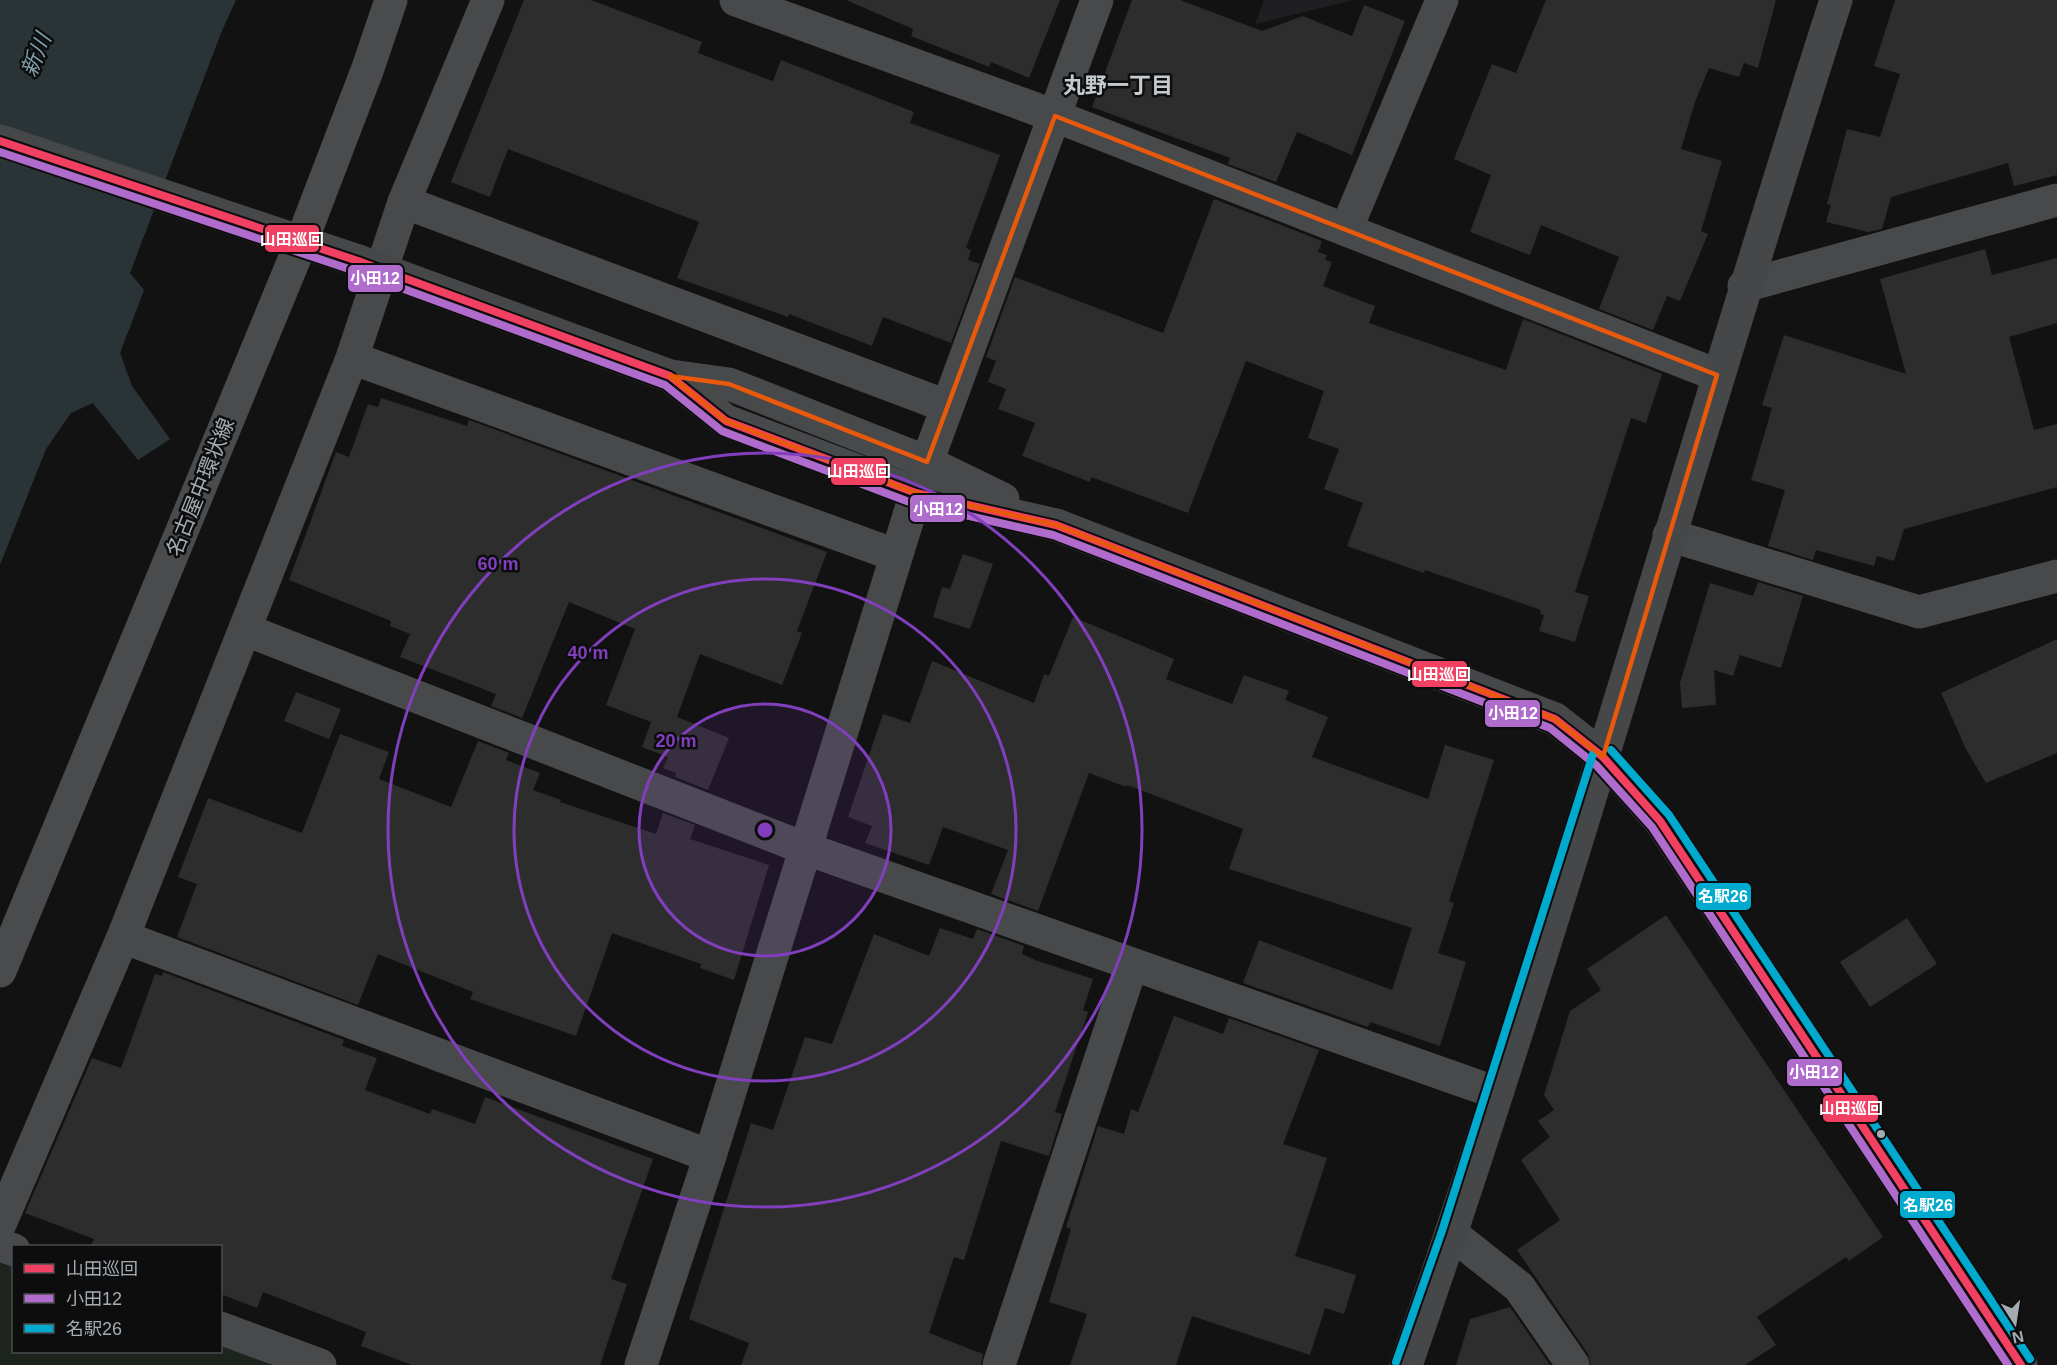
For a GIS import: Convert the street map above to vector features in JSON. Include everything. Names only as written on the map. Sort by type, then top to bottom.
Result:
[{"type":"main road","name":"名古屋中環状線","points":[[0,970],[301,243],[392,0]]},
{"type":"street","points":[[0,1224],[123,937],[246,630],[352,358],[404,202],[488,0]]},
{"type":"street","points":[[927,462],[1097,0]]},
{"type":"street","points":[[1346,230],[1442,0]]},
{"type":"street","points":[[1406,1365],[1452,1234],[1603,757],[1744,286],[1836,0]]},
{"type":"street","points":[[757,4],[1054,116],[1717,375]]},
{"type":"street","points":[[0,141],[358,261],[670,376],[729,384],[927,462],[1056,525],[1556,719],[1603,757],[1660,821],[2021,1365]]},
{"type":"street","points":[[1744,286],[2057,200]]},
{"type":"street","points":[[404,202],[946,406]]},
{"type":"street","points":[[352,358],[895,555]]},
{"type":"street","points":[[670,376],[726,421],[916,493],[1056,525]]},
{"type":"street","points":[[641,1365],[710,1156],[916,493]]},
{"type":"street","points":[[1669,535],[1919,612],[2057,576]]},
{"type":"street","points":[[246,630],[804,848],[1497,1093]]},
{"type":"street","points":[[123,937],[710,1156]]},
{"type":"street","points":[[999,1365],[1132,964]]},
{"type":"street","points":[[1452,1234],[1519,1287],[1573,1365]]},
{"type":"street","points":[[222,1329],[306,1363]]},
{"type":"highlighted area","points":[[1055,116],[1717,375],[1603,757],[1555,719],[1056,525],[916,493],[726,421],[670,376],[729,384],[927,462]]},
{"type":"shaded area","points":[[1264,0],[1354,0],[1255,24]]},
{"type":"shaded area","points":[[0,1262],[12,1267],[12,1353],[222,1353],[222,1345],[272,1365],[0,1365]]},
{"type":"water","name":"新川","points":[[0,0],[236,0],[221,33],[130,273],[144,290],[120,353],[132,386],[170,439],[138,460],[93,403],[71,413],[46,449],[0,565]]},
{"type":"building","points":[[524,0],[591,0],[702,42],[698,53],[773,81],[781,60],[914,112],[910,123],[1000,155],[966,248],[971,250],[968,260],[980,264],[951,343],[883,317],[872,346],[789,314],[788,317],[677,278],[699,222],[508,149],[490,197],[451,182]]},
{"type":"building","points":[[846,0],[1060,0],[1029,78],[991,62],[989,67],[911,36],[913,29]]},
{"type":"building","points":[[1132,0],[1180,0],[1262,31],[1303,16],[1352,36],[1364,5],[1405,21],[1352,155],[1297,132],[1276,182],[1228,164],[1230,158],[1092,107]]},
{"type":"building","points":[[1546,0],[1776,0],[1758,68],[1744,63],[1739,77],[1709,68],[1695,102],[1681,149],[1722,161],[1701,231],[1708,234],[1680,301],[1667,296],[1653,330],[1599,309],[1619,257],[1541,225],[1530,255],[1470,232],[1491,175],[1454,159],[1492,64],[1516,73]]},
{"type":"building","points":[[1895,0],[2057,0],[2057,175],[2014,186],[2008,163],[1891,197],[1882,229],[1868,232],[1826,222],[1831,205],[1827,204],[1847,129],[1880,137],[1900,74],[1874,66]]},
{"type":"building","points":[[1214,199],[1322,241],[1318,252],[1327,255],[1325,260],[1332,262],[1323,286],[1375,306],[1369,323],[1506,370],[1523,319],[1662,374],[1646,423],[1631,418],[1575,592],[1589,596],[1575,642],[1539,631],[1544,615],[1540,614],[1541,610],[1347,546],[1363,503],[1324,489],[1339,449],[1308,438],[1324,391],[1246,361],[1188,513],[1091,477],[1090,482],[1022,456],[1035,423],[998,409],[1006,389],[988,382],[996,361],[986,357],[1015,277],[1163,333]]},
{"type":"building","points":[[1985,249],[1992,275],[2057,258],[2057,323],[2009,337],[2034,430],[2057,424],[2057,487],[1904,529],[1894,561],[1877,556],[1874,566],[1816,550],[1813,560],[1768,546],[1785,490],[1751,480],[1772,408],[1762,405],[1784,335],[1906,374],[1880,279]]},
{"type":"building","points":[[381,398],[467,426],[469,420],[827,552],[797,631],[802,633],[782,685],[700,654],[677,717],[729,738],[708,790],[675,777],[676,773],[663,768],[668,757],[642,747],[651,722],[606,705],[635,629],[569,602],[522,718],[491,706],[496,694],[400,657],[410,634],[390,626],[391,621],[289,580],[336,452],[349,457],[368,404],[378,407]]},
{"type":"building","points":[[963,554],[993,564],[970,629],[933,617],[942,587],[950,589]]},
{"type":"building","points":[[1758,582],[1803,596],[1781,668],[1740,655],[1733,676],[1714,670],[1716,705],[1682,708],[1680,683],[1710,583],[1753,596]]},
{"type":"building","points":[[1073,617],[1174,659],[1166,679],[1232,704],[1244,675],[1289,691],[1285,700],[1328,717],[1312,757],[1428,799],[1445,745],[1494,760],[1449,901],[1454,903],[1438,953],[1466,962],[1440,1046],[1370,1022],[1368,1027],[1243,983],[1259,940],[1392,990],[1412,928],[1229,869],[1243,829],[1127,785],[1126,787],[1089,773],[1038,911],[991,894],[1008,850],[943,827],[929,865],[865,843],[872,826],[848,817],[883,714],[910,723],[932,661],[1034,703],[1044,674],[1049,676]]},
{"type":"building","points":[[2057,639],[2057,753],[1986,783],[1966,749],[1941,693]]},
{"type":"building","points":[[296,692],[341,709],[329,739],[284,721]]},
{"type":"building","points":[[340,734],[389,752],[379,779],[451,807],[478,741],[509,753],[506,760],[540,773],[533,790],[561,800],[560,802],[656,834],[663,813],[695,825],[690,839],[769,865],[734,980],[700,968],[701,964],[612,933],[576,1036],[470,999],[473,992],[378,954],[358,1005],[177,937],[197,884],[178,877],[208,798],[302,833]]},
{"type":"building","points":[[1666,915],[1883,1237],[1849,1261],[1846,1257],[1757,1317],[1776,1345],[1745,1365],[1591,1365],[1588,1354],[1517,1250],[1560,1220],[1521,1160],[1550,1137],[1538,1121],[1554,1110],[1544,1095],[1570,1011],[1601,990],[1587,969]]},
{"type":"building","points":[[1907,918],[1937,964],[1870,1007],[1840,962]]},
{"type":"building","points":[[940,928],[973,939],[977,929],[1024,946],[1022,954],[1035,960],[1093,979],[1083,1010],[1088,1012],[1055,1112],[1062,1114],[1049,1156],[1001,1141],[964,1260],[954,1257],[929,1333],[983,1354],[981,1365],[741,1365],[749,1343],[689,1319],[751,1123],[773,1130],[805,1037],[832,1044],[874,934],[929,956]]},
{"type":"building","points":[[163,972],[344,1040],[342,1046],[377,1058],[365,1090],[430,1114],[432,1109],[475,1124],[485,1097],[653,1159],[611,1279],[627,1284],[600,1365],[412,1365],[361,1346],[366,1332],[263,1292],[257,1308],[222,1295],[222,1245],[91,1245],[94,1239],[25,1213],[92,1058],[121,1068],[155,974],[162,976]]},
{"type":"building","points":[[1174,1016],[1223,1034],[1229,1018],[1319,1050],[1283,1144],[1327,1158],[1295,1256],[1356,1275],[1344,1314],[1325,1308],[1310,1355],[1192,1316],[1176,1365],[1070,1365],[1087,1314],[1049,1302],[1071,1229],[1066,1227],[1098,1126],[1124,1134],[1131,1109],[1138,1112]]},
{"type":"building","points":[[1510,1307],[1550,1365],[1456,1365],[1470,1319]]},
{"type":"transit line","name":"山田巡回","points":[[0,141],[358,261],[670,376],[726,421],[916,493],[1056,525],[1555,719],[1603,757],[1660,821],[2021,1365]]},
{"type":"transit line","name":"小田12","points":[[0,152],[355,271],[665,385],[722,431],[912,503],[1053,535],[1550,728],[1596,765],[1652,827],[2008,1365]]},
{"type":"transit line","name":"名駅26","points":[[1611,750],[1669,815],[2030,1359]]},
{"type":"transit line","name":"名駅26","points":[[1396,1362],[1442,1231],[1593,754]]},
{"type":"district","name":"丸野一丁目","points":[[1118,85]]}]
